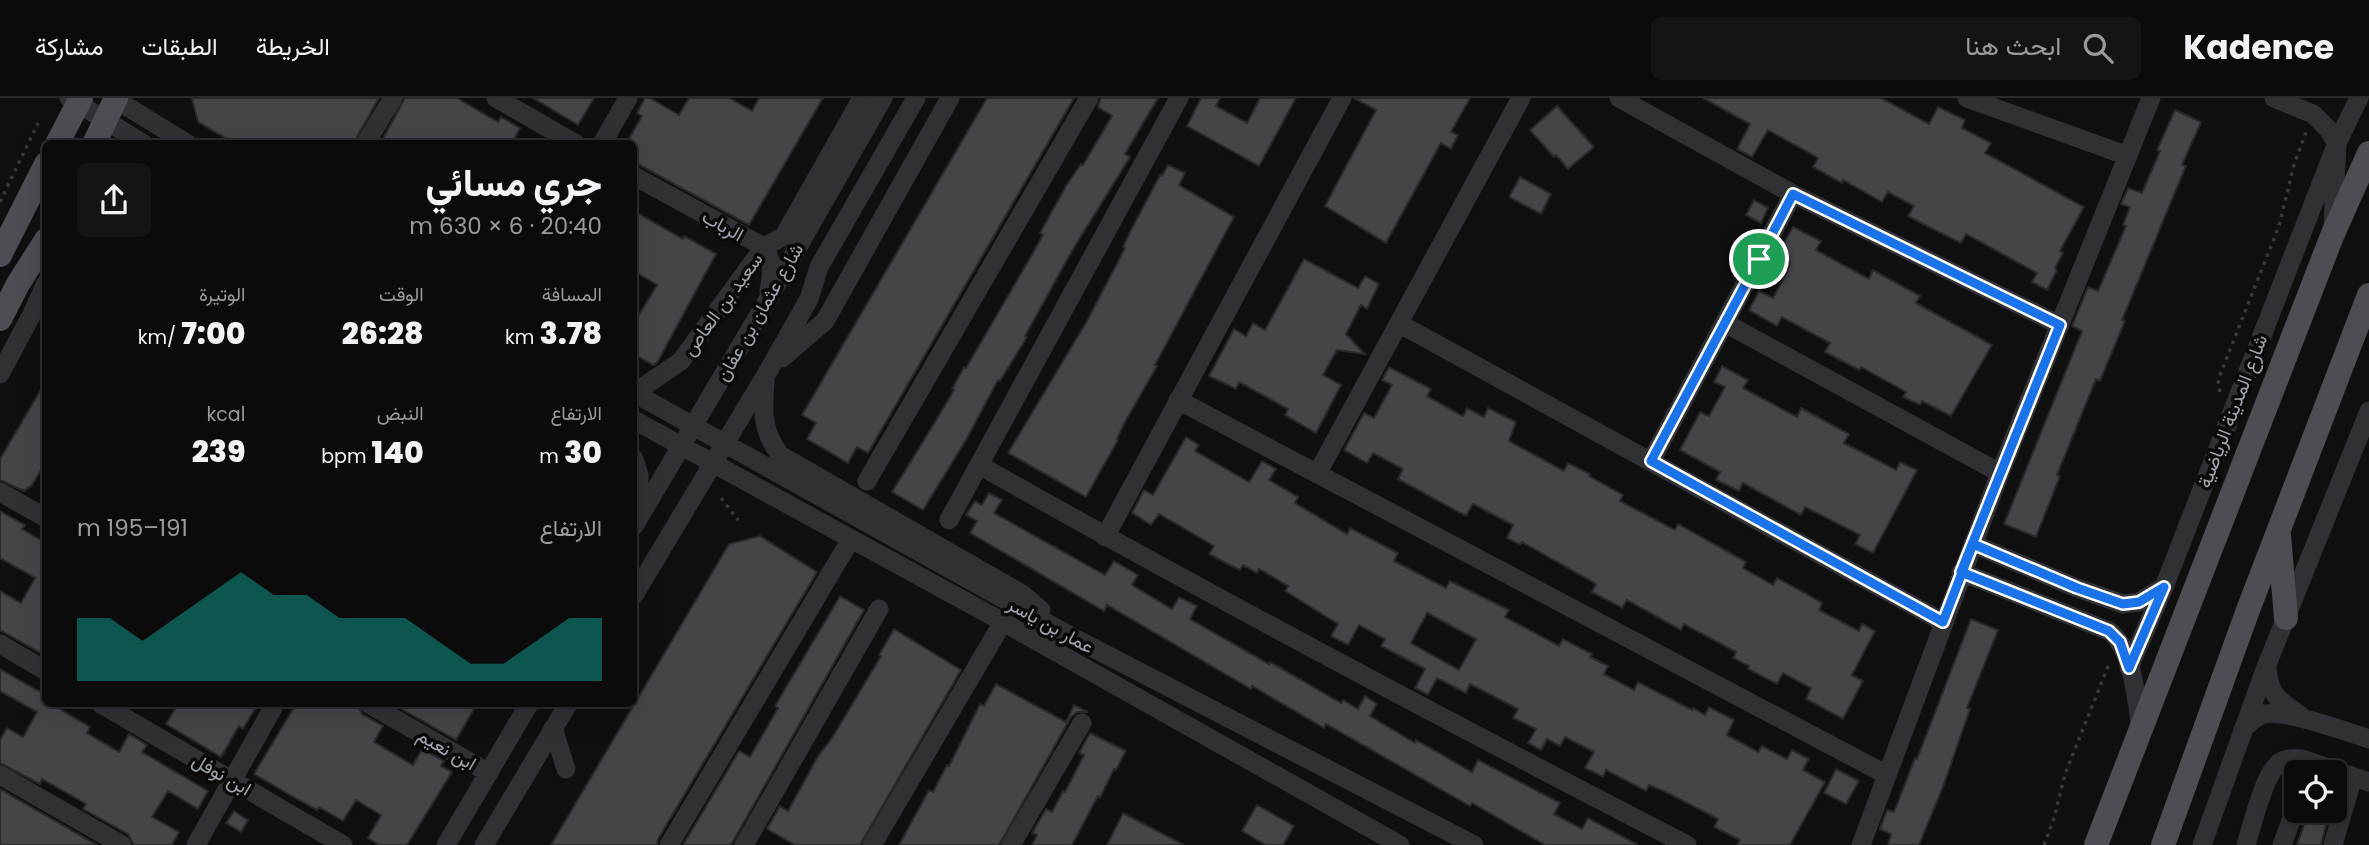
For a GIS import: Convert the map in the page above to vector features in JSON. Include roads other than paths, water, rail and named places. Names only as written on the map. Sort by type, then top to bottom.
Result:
[{"type":"main road","points":[[59,140],[76,100]]},
{"type":"main road","points":[[96,140],[112,104]]},
{"type":"main road","name":"شارع المدينة الرياضية","points":[[2096,845],[2332,236],[2369,153]]},
{"type":"main road","points":[[0,255],[42,172]]},
{"type":"main road","points":[[0,319],[18,284],[42,250]]},
{"type":"main road","points":[[2164,845],[2279,528],[2369,295]]},
{"type":"main road","points":[[2279,528],[2286,618]]},
{"type":"main road","points":[[2114,845],[2125,768]]},
{"type":"main road","points":[[2083,845],[2110,810]]},
{"type":"street","points":[[367,140],[393,98]]},
{"type":"street","points":[[496,98],[569,140]]},
{"type":"street","points":[[604,140],[628,98]]},
{"type":"street","name":"سعيد بن العاص","points":[[637,391],[681,361],[764,247],[779,240],[795,219],[862,98]]},
{"type":"street","name":"شارع عثمان بن عفان","points":[[637,521],[883,98]]},
{"type":"street","name":"شارع عثمان بن عفان","points":[[637,589],[726,444],[809,299],[819,267],[916,98]]},
{"type":"street","name":"شارع عثمان بن عفان","points":[[767,372],[825,321],[950,98]]},
{"type":"street","points":[[867,481],[1089,98]]},
{"type":"street","points":[[949,520],[1179,98]]},
{"type":"street","points":[[1105,537],[1342,98]]},
{"type":"street","points":[[1317,474],[1521,98]]},
{"type":"street","points":[[1619,98],[1793,194],[2060,325]]},
{"type":"street","points":[[1967,98],[2128,156]]},
{"type":"street","points":[[1861,845],[1961,572],[2151,98]]},
{"type":"street","points":[[2274,98],[2313,114],[2328,129],[2337,144],[2332,236]]},
{"type":"street","points":[[2313,114],[2336,111],[2357,98]]},
{"type":"street","name":"شارع المدينة الرياضية","points":[[2129,668],[2164,587],[2357,98]]},
{"type":"street","points":[[76,100],[112,104],[180,140]]},
{"type":"street","points":[[112,104],[141,140]]},
{"type":"street","name":"الرباب","points":[[637,178],[764,247],[771,258],[773,271],[767,301]]},
{"type":"street","points":[[1651,461],[1793,194]]},
{"type":"street","points":[[795,219],[818,209]]},
{"type":"street","points":[[0,374],[39,310]]},
{"type":"street","points":[[1725,323],[2000,473]]},
{"type":"street","points":[[1400,324],[1943,622]]},
{"type":"street","points":[[767,372],[763,421],[770,442],[780,455],[1022,594],[1074,638]]},
{"type":"street","name":"عمار بن ياسر","points":[[637,395],[1074,638],[1474,845]]},
{"type":"street","points":[[1178,400],[1887,775]]},
{"type":"street","points":[[2202,845],[2266,667],[2369,411]]},
{"type":"street","name":"عمار بن ياسر","points":[[637,422],[1003,622],[1401,845]]},
{"type":"street","points":[[979,465],[1105,537],[1427,710],[1687,845]]},
{"type":"street","points":[[637,469],[637,507]]},
{"type":"street","points":[[0,492],[42,516]]},
{"type":"street","points":[[669,845],[851,539]]},
{"type":"street","points":[[1973,544],[2077,588],[2123,604],[2139,602],[2164,587]]},
{"type":"street","points":[[1961,572],[2109,631],[2120,642],[2129,668],[2141,727]]},
{"type":"street","points":[[751,843],[879,609]]},
{"type":"street","points":[[872,845],[1003,622]]},
{"type":"street","points":[[0,644],[42,669]]},
{"type":"street","points":[[2266,667],[2273,694],[2306,719]]},
{"type":"street","name":"ابن نوفل","points":[[106,707],[343,845]]},
{"type":"street","points":[[196,845],[273,707]]},
{"type":"street","name":"ابن نعيم","points":[[374,707],[489,773]]},
{"type":"street","points":[[446,845],[527,707]]},
{"type":"street","points":[[484,845],[566,707]]},
{"type":"street","points":[[2242,730],[2260,716],[2269,713],[2306,719],[2369,739]]},
{"type":"street","points":[[1011,845],[1082,723]]},
{"type":"street","points":[[553,728],[566,769]]},
{"type":"street","points":[[2246,845],[2269,778],[2275,767],[2284,761]]},
{"type":"street","points":[[0,775],[122,845]]},
{"type":"street","points":[[2333,845],[2361,779]]},
{"type":"street","points":[[2282,845],[2290,823]]}]
